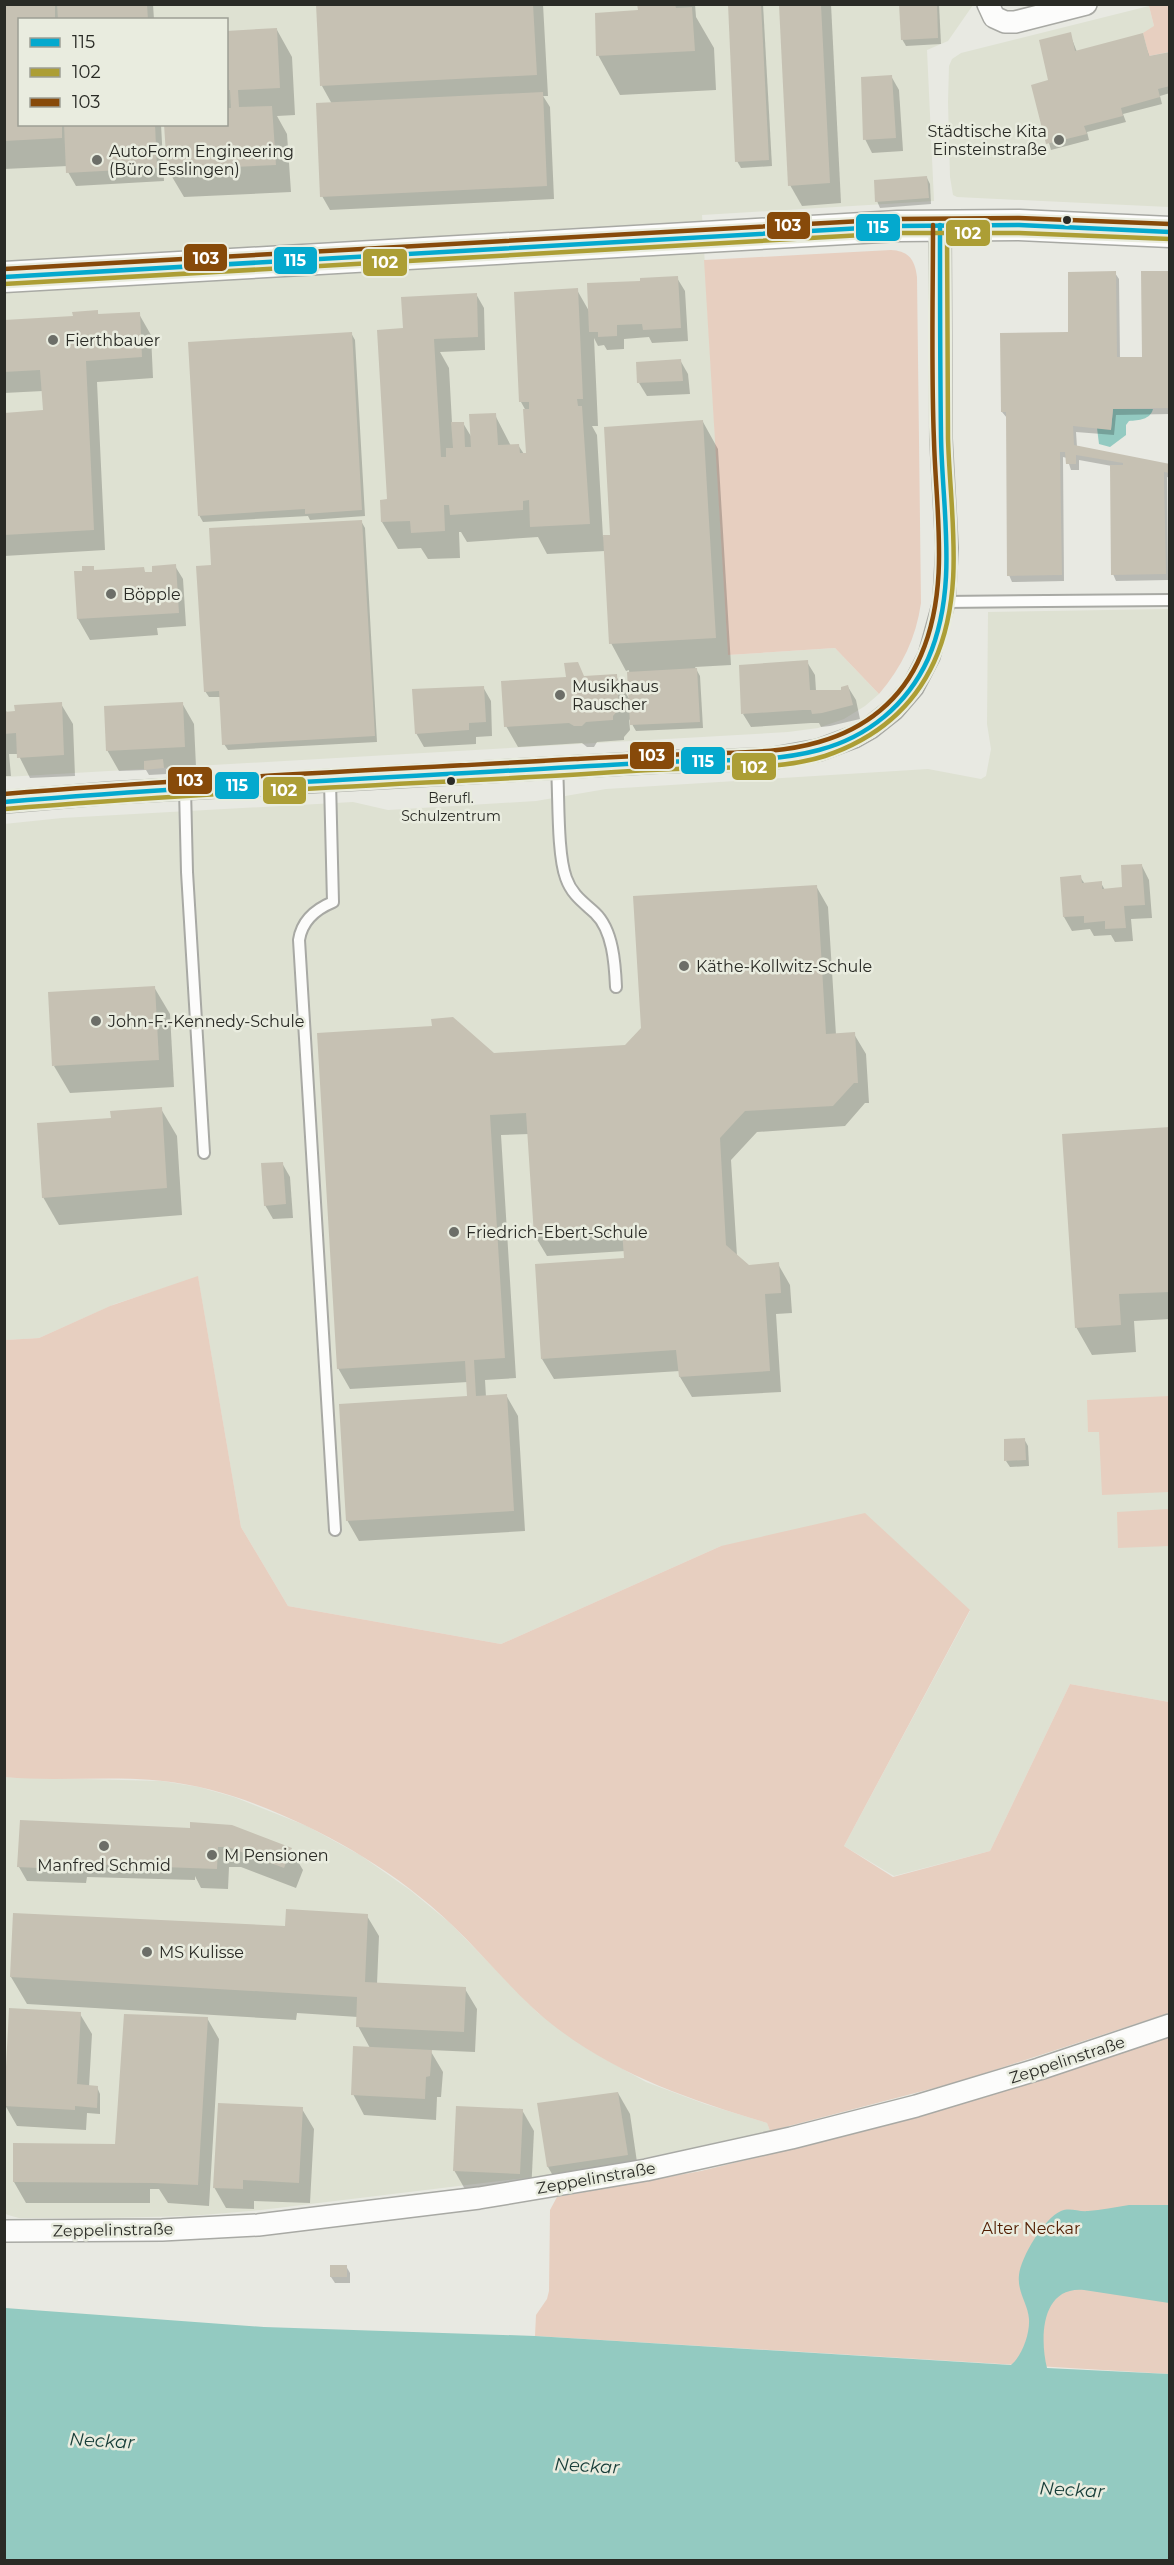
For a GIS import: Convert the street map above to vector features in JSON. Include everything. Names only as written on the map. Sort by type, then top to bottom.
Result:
[{"type":"street","points":[[989,8],[997,19],[1015,22],[1086,4]]},
{"type":"street","points":[[4,802],[185,789],[778,758],[819,750],[854,737],[870,728],[894,709],[913,687],[929,656],[938,631],[944,602],[947,548],[941,439],[940,225]]},
{"type":"street","points":[[4,277],[940,225],[1019,225],[1170,232]]},
{"type":"street","name":"Zeppelinstraße","points":[[4,2231],[162,2230],[258,2225],[479,2198],[646,2170],[791,2138],[916,2106],[1039,2069],[1170,2025]]},
{"type":"lane","points":[[944,602],[1170,600]]},
{"type":"lane","points":[[558,768],[566,877],[574,894],[602,922],[615,954],[616,987]]},
{"type":"lane","points":[[330,782],[333,902],[318,909],[307,920],[299,940],[335,1530]]},
{"type":"lane","points":[[185,789],[187,872],[204,1153]]},
{"type":"shaded area","points":[[5,5],[973,5],[948,41],[927,50],[934,201],[702,215],[728,655],[835,648],[879,694],[844,719],[818,728],[788,732],[5,777]]},
{"type":"shaded area","name":"Städtische Kita Einsteinstraße","points":[[1149,6],[1154,26],[1150,56],[1169,52],[1169,207],[953,195],[950,177],[948,102],[949,66],[952,59],[961,53]]},
{"type":"shaded area","points":[[1169,609],[1169,1702],[1070,1684],[990,1851],[894,1876],[844,1846],[970,1611],[721,1546],[501,1644],[288,1606],[241,1527],[198,1277],[115,1304],[39,1338],[5,1340],[4,824],[62,818],[353,802],[388,810],[536,801],[606,789],[928,769],[981,779],[986,776],[991,749],[987,724],[988,612]]},
{"type":"shaded area","points":[[4,1777],[162,1781],[199,1787],[234,1797],[307,1826],[360,1855],[410,1890],[450,1923],[538,2013],[591,2051],[646,2082],[705,2104],[767,2123],[770,2131],[640,2159],[542,2176],[261,2210],[190,2216],[105,2218],[19,2218],[8,2215],[4,2213]]},
{"type":"green space","points":[[1169,5],[1169,52],[1149,56],[1143,33],[1154,26],[1149,6]]},
{"type":"green space","points":[[891,250],[907,254],[913,261],[917,277],[921,603],[916,628],[907,652],[879,694],[835,648],[728,655],[704,260]]},
{"type":"green space","points":[[198,1276],[241,1527],[288,1606],[501,1644],[721,1546],[865,1513],[970,1610],[844,1846],[893,1877],[990,1851],[1070,1684],[1169,1702],[1169,2013],[961,2081],[770,2131],[767,2123],[684,2096],[633,2074],[583,2046],[529,2005],[451,1924],[410,1889],[365,1858],[317,1831],[230,1795],[176,1783],[143,1779],[5,1777],[5,1340],[39,1338],[110,1306]]},
{"type":"green space","points":[[1169,1396],[1169,1492],[1102,1495],[1099,1432],[1088,1432],[1087,1400]]},
{"type":"green space","points":[[1169,1509],[1169,1546],[1118,1548],[1117,1512]]},
{"type":"green space","name":"Alter Neckar","points":[[1169,2036],[1169,2374],[535,2336],[536,2315],[547,2299],[549,2291],[550,2210],[557,2197],[701,2171],[904,2121],[1054,2076]]},
{"type":"water","points":[[1113,409],[1153,409],[1147,417],[1129,421],[1126,425],[1126,435],[1110,447],[1099,444],[1097,428],[1111,429]]},
{"type":"water","name":"Neckar","points":[[1129,2205],[1169,2205],[1169,2303],[1084,2290],[1069,2291],[1051,2306],[1046,2317],[1045,2356],[1047,2368],[1169,2374],[1169,2560],[5,2560],[5,2308],[264,2327],[535,2336],[1011,2365],[1022,2350],[1027,2338],[1028,2314],[1019,2275],[1024,2258],[1034,2239],[1048,2221],[1061,2211],[1088,2211]]},
{"type":"building","points":[[4,4],[55,4],[55,18],[18,18],[18,126],[62,126],[62,138],[4,141]]},
{"type":"building","points":[[57,4],[147,4],[148,18],[58,18]]},
{"type":"building","points":[[316,4],[533,4],[537,75],[320,86]]},
{"type":"building","points":[[637,4],[675,4],[676,8],[692,7],[695,51],[596,56],[595,13],[638,10]]},
{"type":"building","points":[[728,4],[761,4],[769,160],[735,162]]},
{"type":"building","points":[[899,4],[937,4],[938,38],[901,40]]},
{"type":"building","points":[[779,5],[821,5],[830,183],[788,186]]},
{"type":"building","points":[[277,28],[280,88],[238,90],[239,107],[272,106],[276,165],[167,170],[164,126],[228,126],[228,108],[231,108],[230,90],[228,90],[228,31]]},
{"type":"building","name":"Städtische Kita Einsteinstraße","points":[[1071,32],[1075,51],[1143,33],[1149,56],[1170,52],[1170,86],[1158,89],[1160,97],[1121,108],[1123,116],[1084,126],[1087,134],[1046,144],[1031,85],[1048,80],[1039,40]]},
{"type":"building","points":[[892,75],[896,138],[863,140],[861,77]]},
{"type":"building","points":[[543,92],[547,186],[320,197],[316,103]]},
{"type":"building","points":[[64,126],[155,126],[157,168],[66,173]]},
{"type":"building","points":[[927,176],[929,198],[875,202],[874,180]]},
{"type":"building","points":[[1116,271],[1117,357],[1142,357],[1141,271],[1170,271],[1170,408],[1113,409],[1111,430],[1073,426],[1074,445],[1170,464],[1170,473],[1164,472],[1166,574],[1111,575],[1110,465],[1123,465],[1123,463],[1076,455],[1076,464],[1066,464],[1065,452],[1060,452],[1062,575],[1007,576],[1006,412],[1001,412],[1000,333],[1068,332],[1068,272]]},
{"type":"building","points":[[678,276],[681,328],[643,330],[642,324],[617,325],[617,336],[598,337],[598,332],[589,332],[587,283],[640,281],[640,278]]},
{"type":"building","points":[[578,288],[583,399],[577,399],[578,406],[582,406],[590,524],[530,527],[529,500],[523,501],[523,510],[450,515],[449,505],[444,505],[445,531],[411,533],[410,521],[381,522],[380,500],[387,499],[377,330],[403,328],[401,297],[477,293],[478,337],[434,339],[441,457],[446,457],[446,448],[453,448],[451,422],[464,422],[465,447],[471,447],[469,414],[496,413],[498,445],[519,444],[520,453],[526,453],[523,409],[529,409],[529,402],[519,402],[514,292]]},
{"type":"building","points":[[98,310],[98,314],[140,312],[142,357],[86,361],[94,530],[4,535],[4,413],[43,410],[40,370],[4,372],[4,320],[73,316],[72,312]]},
{"type":"building","points":[[352,332],[362,510],[305,514],[305,509],[198,516],[188,342]]},
{"type":"building","points":[[681,359],[683,381],[637,383],[636,362]]},
{"type":"building","points":[[703,420],[716,638],[609,644],[603,535],[610,535],[604,427]]},
{"type":"building","points":[[362,520],[375,736],[222,745],[219,691],[204,692],[196,566],[211,565],[209,528]]},
{"type":"building","name":"Böpple","points":[[176,564],[179,613],[77,619],[74,571],[82,571],[82,566],[94,566],[94,570],[144,567],[145,572],[152,572],[152,566]]},
{"type":"building","points":[[808,660],[810,690],[841,690],[841,687],[848,685],[853,705],[812,714],[811,710],[803,710],[741,714],[739,665]]},
{"type":"building","name":"Musikhaus Rauscher","points":[[578,662],[584,676],[617,674],[619,709],[613,716],[613,720],[586,722],[582,726],[569,723],[504,727],[501,681],[566,677],[564,663]]},
{"type":"building","points":[[697,668],[700,722],[630,725],[627,672]]},
{"type":"building","points":[[484,686],[486,722],[469,723],[469,730],[415,734],[412,689]]},
{"type":"building","points":[[62,702],[64,755],[17,758],[16,733],[4,734],[4,712],[15,711],[14,705]]},
{"type":"building","points":[[183,702],[185,747],[106,751],[104,706]]},
{"type":"building","points":[[163,759],[164,768],[144,770],[144,761]]},
{"type":"building","points":[[1142,864],[1145,905],[1124,906],[1126,928],[1105,929],[1105,921],[1084,923],[1084,916],[1063,917],[1060,877],[1081,875],[1082,883],[1102,881],[1102,889],[1122,887],[1121,865]]},
{"type":"building","points":[[817,885],[826,1034],[855,1032],[858,1083],[854,1083],[833,1106],[745,1111],[720,1138],[726,1245],[749,1265],[779,1262],[781,1293],[765,1294],[770,1371],[679,1377],[676,1350],[541,1359],[535,1264],[624,1258],[622,1230],[534,1236],[526,1113],[490,1115],[505,1358],[474,1360],[476,1396],[507,1394],[514,1511],[346,1521],[339,1404],[467,1396],[465,1361],[337,1369],[317,1033],[432,1026],[431,1019],[453,1017],[494,1053],[625,1045],[641,1028],[633,896]]},
{"type":"building","points":[[155,986],[159,1060],[52,1066],[48,992]]},
{"type":"building","points":[[162,1107],[167,1188],[42,1198],[37,1123],[111,1118],[110,1111]]},
{"type":"building","points":[[1170,1127],[1170,1292],[1119,1294],[1121,1325],[1075,1328],[1062,1134]]},
{"type":"building","points":[[283,1162],[286,1204],[264,1206],[261,1163]]},
{"type":"building","points":[[1025,1438],[1026,1460],[1004,1461],[1004,1439]]},
{"type":"building","name":"Manfred Schmid","points":[[20,1820],[190,1828],[190,1822],[232,1825],[292,1848],[284,1868],[228,1847],[218,1847],[217,1869],[80,1864],[79,1870],[17,1867]]},
{"type":"building","name":"MS Kulisse","points":[[286,1909],[368,1914],[365,1982],[466,1987],[464,2032],[356,2027],[357,1997],[10,1977],[13,1913],[285,1926]]},
{"type":"building","points":[[9,2008],[81,2012],[77,2084],[98,2086],[97,2108],[75,2106],[75,2110],[4,2106]]},
{"type":"building","points":[[124,2014],[208,2017],[198,2185],[13,2182],[13,2143],[115,2144]]},
{"type":"building","points":[[353,2046],[432,2050],[430,2076],[426,2077],[425,2099],[351,2095]]},
{"type":"building","points":[[618,2092],[628,2155],[547,2167],[537,2103]]},
{"type":"building","points":[[218,2103],[303,2107],[299,2183],[243,2180],[243,2189],[213,2188]]},
{"type":"building","points":[[456,2106],[523,2109],[520,2174],[453,2171]]},
{"type":"building","points":[[330,2265],[347,2265],[347,2277],[330,2277]]},
{"type":"transit line","name":"103","points":[[4,269],[898,219],[1019,218],[1170,224]]},
{"type":"transit line","name":"103","points":[[4,794],[147,783],[590,758],[772,751],[819,742],[866,721],[893,699],[913,671],[930,629],[936,603],[939,550],[933,387],[933,225]]},
{"type":"transit line","name":"115","points":[[4,802],[146,791],[772,758],[819,750],[854,737],[869,728],[897,705],[919,676],[928,659],[943,605],[946,549],[941,436],[940,225]]},
{"type":"transit line","name":"102","points":[[5,809],[150,798],[646,770],[781,765],[825,756],[860,741],[890,721],[915,695],[934,662],[944,635],[950,608],[954,552],[948,438],[947,225]]},
{"type":"transit line","name":"115","points":[[4,277],[898,226],[1019,225],[1170,232]]},
{"type":"transit line","name":"102","points":[[4,284],[898,233],[1019,233],[1170,239]]},
{"type":"place","name":"Städtische Kita Einsteinstraße","points":[[1059,140]]},
{"type":"place","name":"AutoForm Engineering (Büro Esslingen)","points":[[97,160]]},
{"type":"place","name":"Fierthbauer","points":[[53,340]]},
{"type":"place","name":"Böpple","points":[[111,594]]},
{"type":"place","name":"Musikhaus Rauscher","points":[[560,695]]},
{"type":"place","name":"Berufl. Schulzentrum","points":[[451,781]]},
{"type":"place","name":"Käthe-Kollwitz-Schule","points":[[684,966]]},
{"type":"place","name":"John-F.-Kennedy-Schule","points":[[96,1021]]},
{"type":"place","name":"Friedrich-Ebert-Schule","points":[[454,1232]]},
{"type":"place","name":"Manfred Schmid","points":[[104,1846]]},
{"type":"place","name":"M Pensionen","points":[[212,1855]]},
{"type":"place","name":"MS Kulisse","points":[[147,1952]]}]
